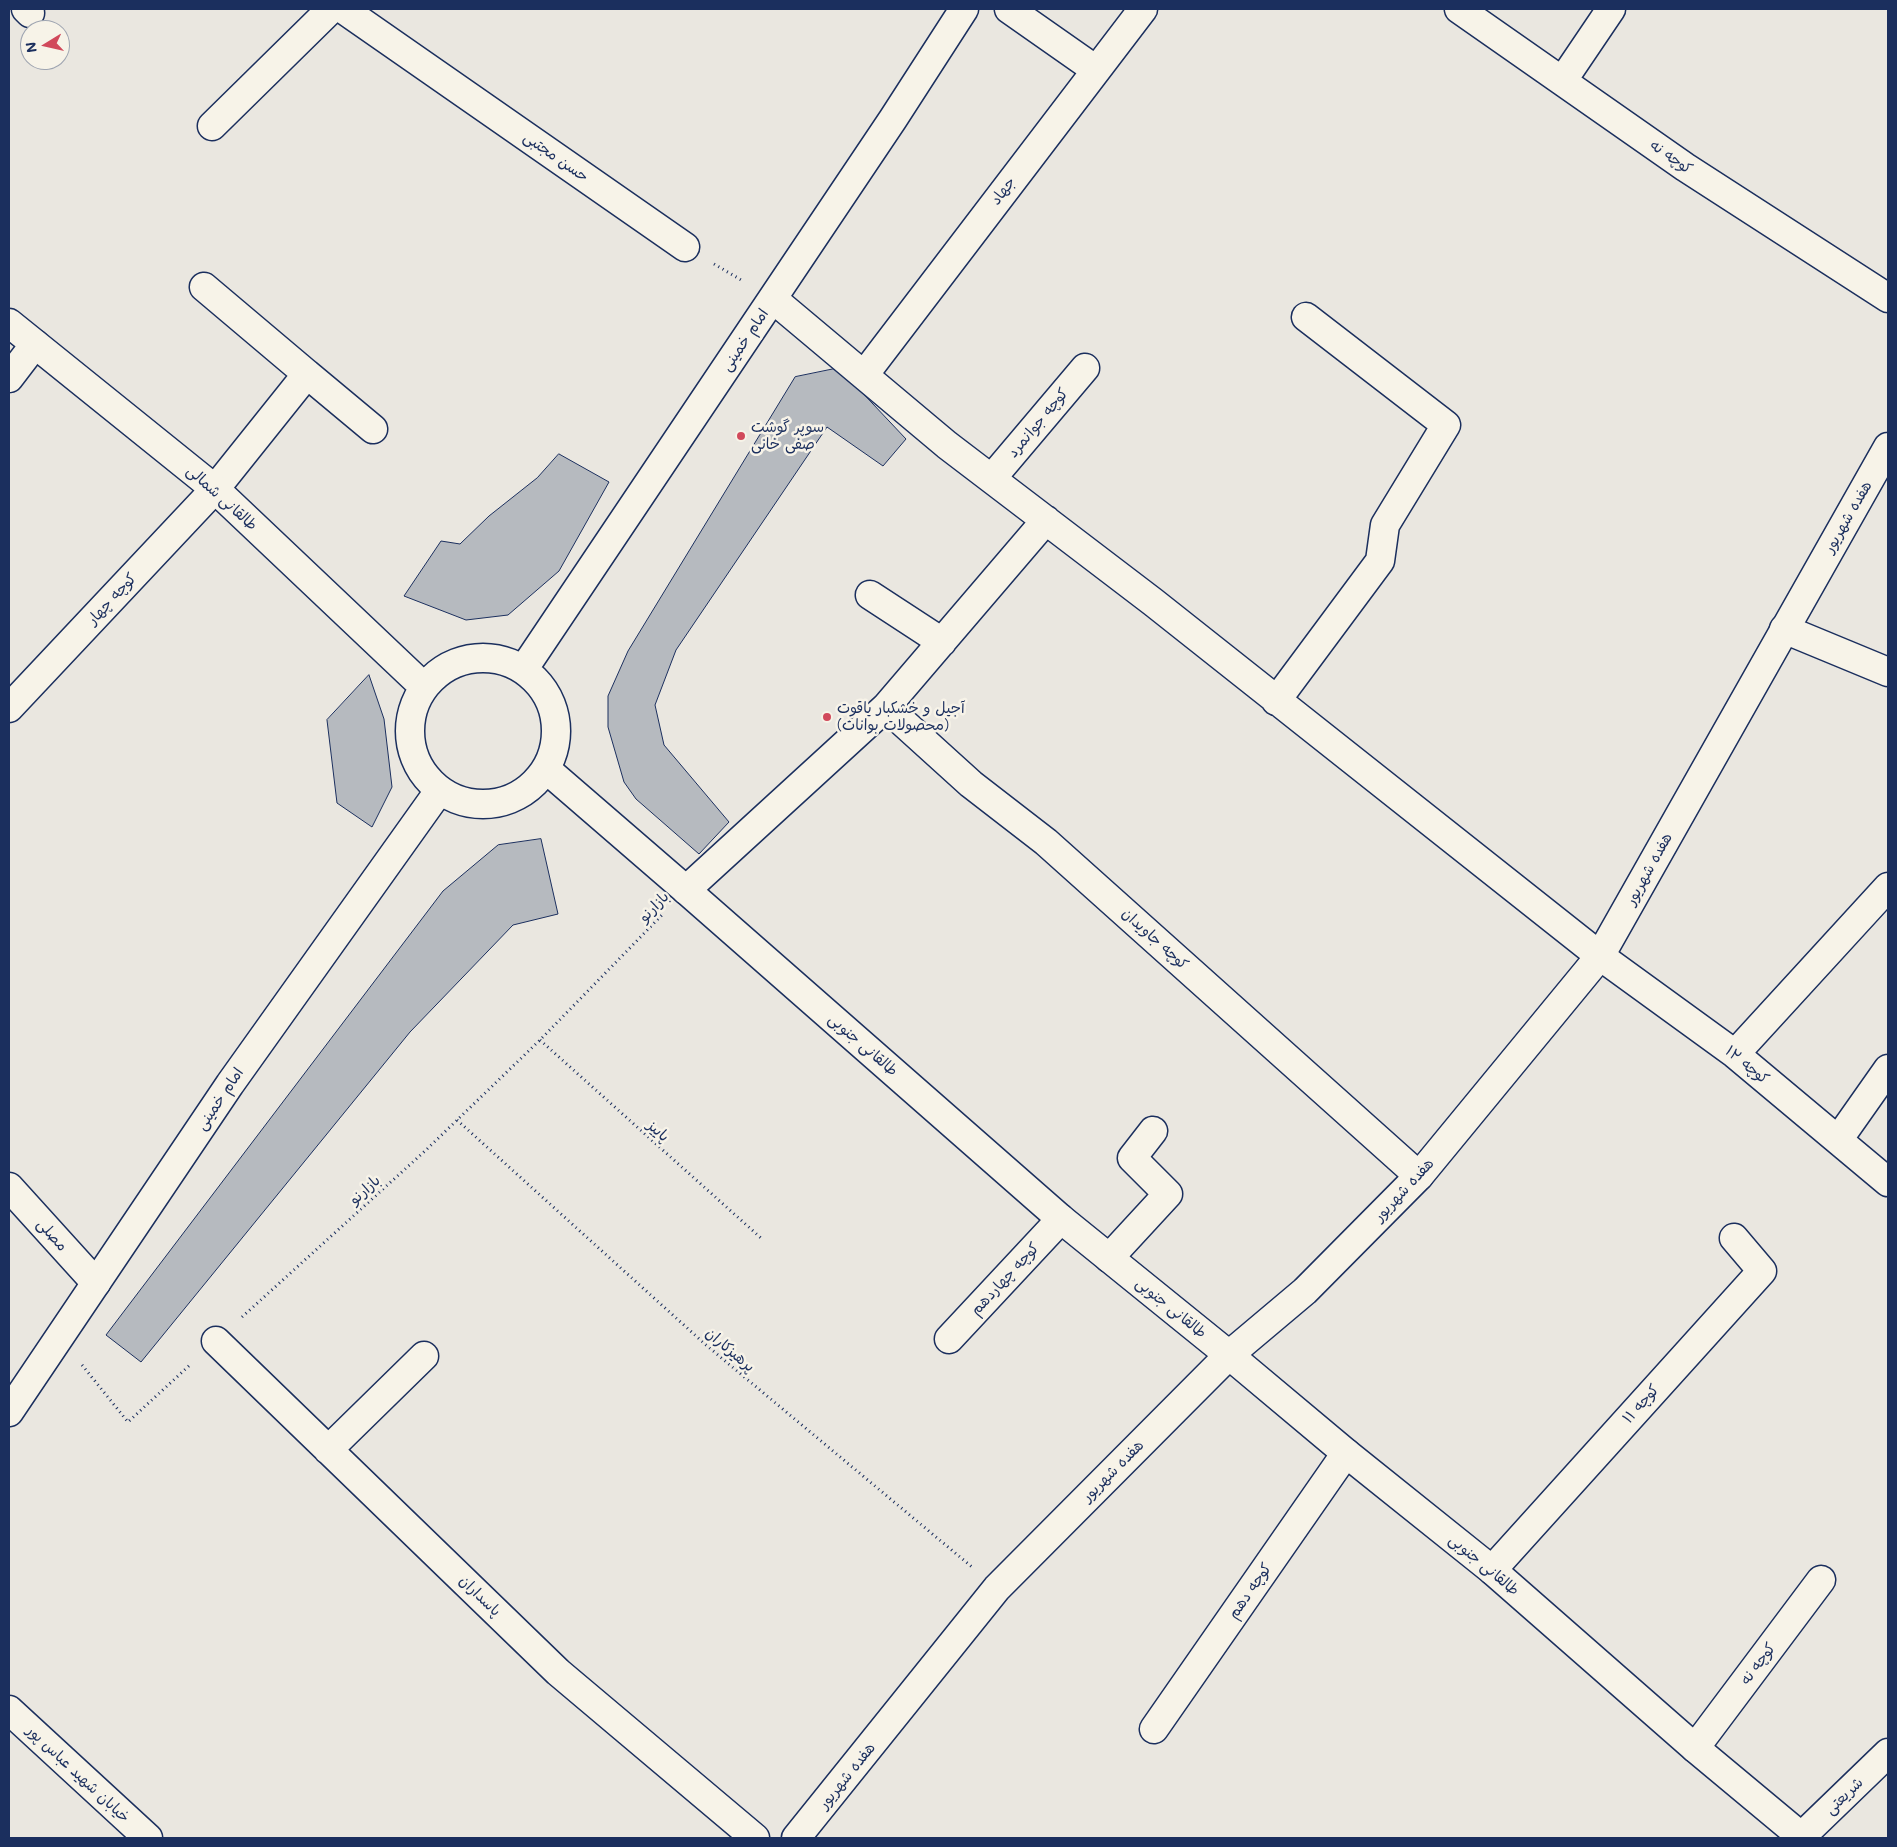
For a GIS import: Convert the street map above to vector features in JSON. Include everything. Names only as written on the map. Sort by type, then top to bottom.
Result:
[{"type":"street","points":[[212,126],[331,9]]},
{"type":"street","name":"حسن مجتبی","points":[[343,9],[685,247]]},
{"type":"street","name":"امام خمینی","points":[[523,670],[773,299],[964,9]]},
{"type":"street","points":[[1009,9],[1096,70]]},
{"type":"street","name":"جهاد","points":[[864,375],[1143,9]]},
{"type":"street","name":"کوچه نه","points":[[1459,9],[1685,167],[1888,298]]},
{"type":"street","points":[[1563,80],[1611,9]]},
{"type":"street","points":[[204,287],[373,428]]},
{"type":"street","name":"کوچه ۱۲","points":[[773,299],[947,444],[1600,956],[1735,1054],[1888,1182]]},
{"type":"street","points":[[1276,701],[1380,561],[1385,525],[1446,425],[1306,317]]},
{"type":"street","name":"طالقانی شمالی","points":[[9,323],[215,489],[424,687]]},
{"type":"street","points":[[9,378],[35,344]]},
{"type":"street","name":"کوچه جوانمرد","points":[[992,478],[1084,368]]},
{"type":"street","name":"کوچه چهار","points":[[9,708],[215,489],[307,374]]},
{"type":"street","name":"هفده شهریور","points":[[796,1838],[997,1588],[1229,1355],[1305,1291],[1419,1176],[1600,956],[1888,447]]},
{"type":"street","points":[[686,890],[886,707],[1046,520]]},
{"type":"street","points":[[870,595],[942,642]]},
{"type":"street","points":[[1784,629],[1888,672]]},
{"type":"street","points":[[480,658],[503,660],[523,670],[540,685],[551,704],[556,726],[554,748],[546,769],[530,788],[509,800],[485,805],[462,801],[439,790],[424,774],[413,754],[410,732],[413,709],[424,687],[439,672],[459,662],[480,658]]},
{"type":"street","name":"کوچه جاویدان","points":[[886,707],[971,784],[1046,842],[1419,1176]]},
{"type":"street","name":"طالقانی جنوبی","points":[[546,769],[1061,1219],[1492,1570],[1694,1748],[1801,1838]]},
{"type":"street","name":"امام خمینی","points":[[9,1412],[230,1084],[439,790]]},
{"type":"street","points":[[1735,1054],[1888,887]]},
{"type":"street","points":[[1838,1140],[1888,1069]]},
{"type":"street","points":[[1109,1258],[1168,1194],[1132,1158],[1153,1131]]},
{"type":"street","name":"مصلی","points":[[9,1187],[96,1283]]},
{"type":"street","name":"کوچه چهاردهم","points":[[949,1339],[1061,1219]]},
{"type":"street","name":"کوچه ۱۱","points":[[1492,1570],[1762,1271],[1734,1238]]},
{"type":"street","name":"پاسداران","points":[[216,1341],[558,1672],[755,1838]]},
{"type":"street","points":[[328,1450],[424,1356]]},
{"type":"street","name":"کوچه دهم","points":[[1154,1729],[1346,1453]]},
{"type":"street","name":"کوچه نه","points":[[1694,1748],[1821,1580]]},
{"type":"street","name":"خیابان شهید عباس پور","points":[[9,1710],[148,1838]]},
{"type":"street","name":"شریعتی","points":[[1801,1838],[1888,1753]]},
{"type":"path","points":[[685,247],[773,299]]},
{"type":"path","name":"بازارنو","points":[[59,1337],[128,1422],[456,1120],[540,1040],[686,890]]},
{"type":"path","name":"پاییز","points":[[540,1040],[762,1238]]},
{"type":"path","name":"پرهیزکاران","points":[[456,1120],[706,1345],[997,1588]]},
{"type":"building","points":[[839,368],[906,439],[883,466],[827,427],[676,650],[655,705],[664,745],[729,822],[699,854],[636,799],[624,782],[608,727],[608,696],[628,651],[795,377]]},
{"type":"building","points":[[559,454],[609,482],[559,571],[508,615],[466,620],[404,596],[441,541],[460,544],[489,516],[537,478]]},
{"type":"building","points":[[369,675],[384,719],[392,787],[372,827],[337,803],[327,720]]},
{"type":"building","points":[[541,839],[558,914],[513,925],[410,1032],[141,1362],[106,1335],[443,891],[498,845]]},
{"type":"place","name":"سوپر گوشت صفی خانی","points":[[741,436]]},
{"type":"place","name":"آجیل و خشکبار یاقوت (محصولات بوانات)","points":[[827,717]]}]
